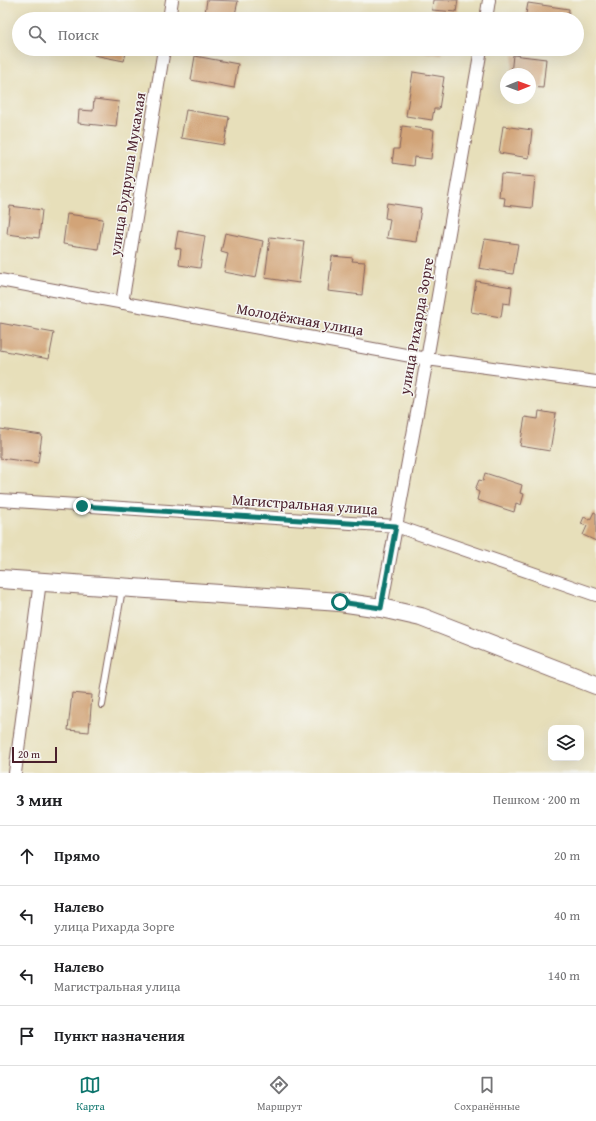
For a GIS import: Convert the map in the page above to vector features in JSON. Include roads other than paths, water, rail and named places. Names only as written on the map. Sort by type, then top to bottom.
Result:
[{"type":"main road","points":[[0,578],[340,602],[381,608],[422,617],[596,685]]},
{"type":"street","points":[[170,12],[172,0]]},
{"type":"street","points":[[487,12],[489,0]]},
{"type":"street","name":"улица Будруша Мукамая","points":[[122,303],[163,56]]},
{"type":"street","name":"улица Рихарда Зорге","points":[[381,608],[427,359],[480,56]]},
{"type":"street","name":"Молодёжная улица","points":[[0,280],[427,359],[596,382]]},
{"type":"street","name":"Магистральная улица","points":[[0,500],[396,526],[596,595]]},
{"type":"street","points":[[15,773],[40,581]]},
{"type":"lane","points":[[102,705],[122,587]]}]
